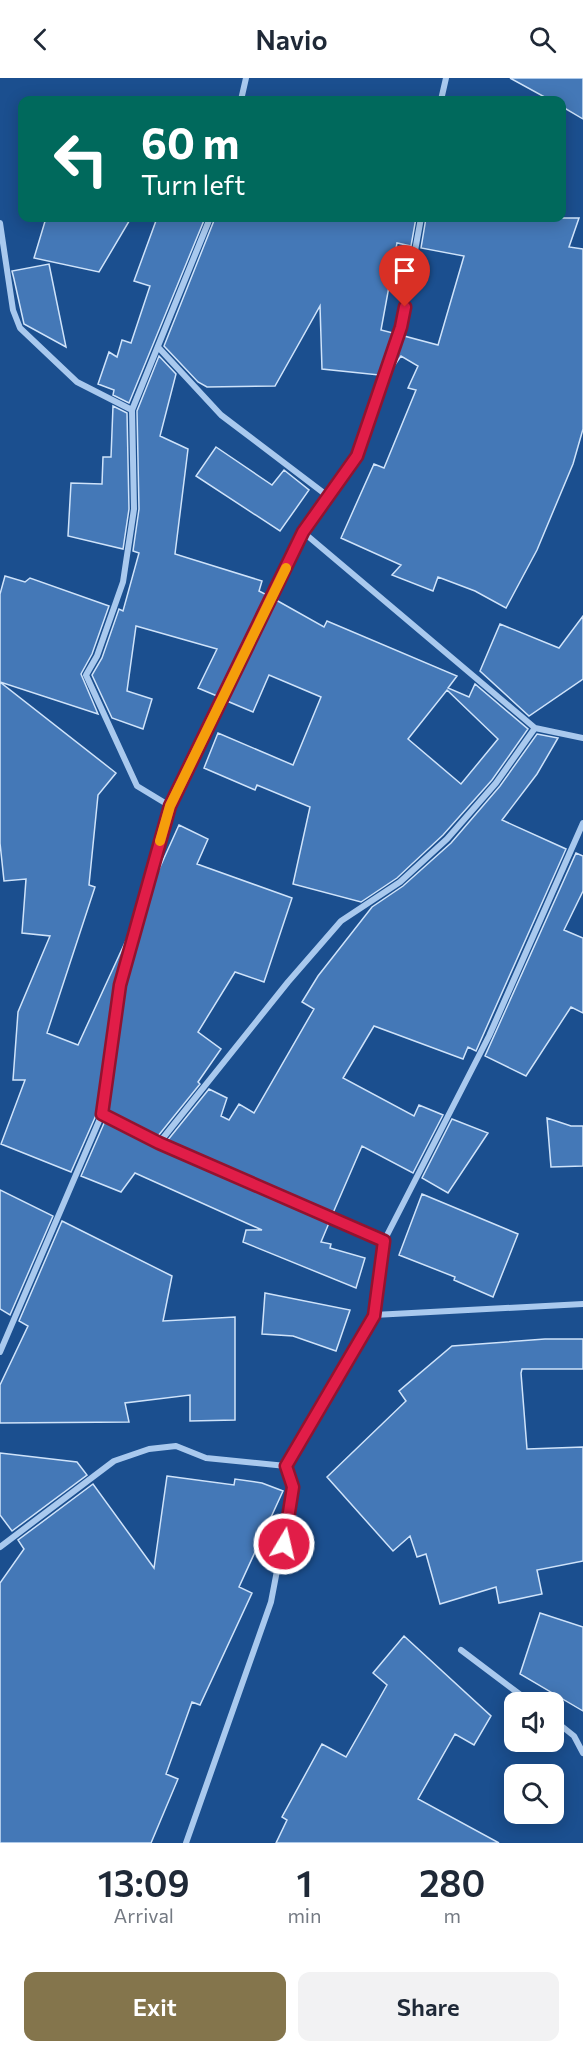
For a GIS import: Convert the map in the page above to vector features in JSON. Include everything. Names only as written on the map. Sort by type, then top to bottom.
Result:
[{"type":"street","points":[[242,96],[246,78]]},
{"type":"street","points":[[442,96],[446,78]]},
{"type":"street","points":[[170,806],[137,786],[87,675],[97,656],[123,582],[134,510],[132,410],[208,222]]},
{"type":"street","points":[[0,1352],[102,1114],[120,985],[170,806],[303,532],[357,456],[401,327],[420,222]]},
{"type":"street","points":[[0,223],[13,310],[20,328],[77,382],[132,410]]},
{"type":"street","points":[[158,348],[221,415],[329,497]]},
{"type":"street","points":[[303,532],[535,728],[583,738]]},
{"type":"street","points":[[159,1143],[288,982],[342,921],[399,882],[447,839],[496,783],[535,728]]},
{"type":"street","points":[[186,1843],[271,1602],[293,1487],[286,1466],[374,1316],[384,1241],[489,1035],[583,823]]},
{"type":"street","points":[[102,1114],[159,1143],[384,1241]]},
{"type":"street","points":[[374,1316],[583,1304]]},
{"type":"street","points":[[0,1547],[114,1461],[148,1449],[176,1446],[206,1458],[286,1466]]},
{"type":"street","points":[[461,1650],[517,1692]]},
{"type":"street","points":[[564,1728],[574,1736],[583,1753]]},
{"type":"building","points":[[510,78],[583,78],[583,119],[566,109],[566,96],[543,96]]},
{"type":"building","points":[[566,218],[579,218],[569,247],[583,249],[583,429],[573,464],[537,550],[506,608],[475,591],[438,577],[433,591],[392,575],[401,565],[341,538],[374,464],[384,468],[416,390],[408,388],[418,366],[401,356],[392,369],[404,336],[438,345],[464,256],[421,248],[425,222],[566,222]]},
{"type":"building","points":[[45,222],[129,222],[99,272],[34,258]]},
{"type":"building","points":[[156,222],[203,222],[129,403],[113,395],[114,390],[98,384],[109,352],[117,357],[122,340],[131,343],[150,286],[134,281]]},
{"type":"building","points":[[213,222],[415,222],[411,246],[397,243],[381,330],[393,333],[379,375],[322,369],[320,306],[275,386],[207,387],[198,382],[164,346]]},
{"type":"building","points":[[49,264],[66,347],[24,324],[12,271]]},
{"type":"building","points":[[159,356],[176,374],[160,436],[188,449],[175,554],[262,581],[259,591],[267,595],[217,696],[198,688],[217,649],[136,626],[127,691],[152,699],[143,729],[112,718],[92,675],[102,658],[119,609],[123,611],[139,553],[133,551],[139,509],[137,411]]},
{"type":"building","points":[[113,406],[127,413],[129,509],[123,549],[68,536],[71,483],[102,484],[103,457],[111,457]]},
{"type":"building","points":[[216,447],[272,485],[284,470],[309,490],[280,531],[196,476]]},
{"type":"building","points":[[5,576],[25,582],[30,578],[109,606],[92,654],[81,674],[98,714],[0,682],[0,594]]},
{"type":"building","points":[[276,600],[324,627],[327,621],[457,676],[448,688],[469,697],[475,684],[528,729],[492,780],[443,835],[397,878],[361,902],[293,884],[310,807],[257,785],[255,790],[204,768],[218,733],[293,765],[321,697],[269,675],[253,712],[227,701]],"holes":[[[447,690],[498,739],[461,784],[408,739]]]},
{"type":"building","points":[[583,616],[583,679],[529,716],[480,671],[500,624],[559,648]]},
{"type":"building","points":[[0,682],[116,773],[98,795],[89,885],[95,887],[47,1033],[78,1045],[128,936],[115,984],[97,1113],[71,1172],[1,1144],[25,1080],[13,1080],[18,1012],[50,936],[22,933],[26,879],[4,881],[0,843]]},
{"type":"building","points":[[537,734],[558,738],[537,774],[502,820],[566,849],[476,1051],[468,1047],[463,1059],[374,1026],[343,1078],[414,1116],[419,1105],[443,1115],[413,1173],[362,1146],[333,1213],[167,1141],[209,1089],[227,1098],[221,1116],[229,1120],[239,1104],[254,1113],[314,1009],[302,1002],[318,976],[372,907],[403,886],[451,843],[500,786]]},
{"type":"building","points":[[179,825],[208,839],[197,864],[292,898],[264,982],[235,972],[198,1032],[221,1049],[198,1082],[200,1084],[158,1136],[108,1111],[125,986],[156,876]]},
{"type":"building","points":[[576,853],[583,856],[583,891],[564,930],[583,938],[583,1013],[571,1007],[526,1076],[485,1056]]},
{"type":"building","points":[[547,1118],[571,1126],[583,1126],[583,1166],[551,1167]]},
{"type":"building","points":[[452,1119],[488,1133],[448,1193],[422,1178]]},
{"type":"building","points":[[105,1121],[157,1148],[329,1223],[321,1242],[331,1244],[330,1248],[365,1258],[356,1288],[243,1242],[246,1230],[262,1230],[135,1173],[121,1192],[81,1176]]},
{"type":"building","points":[[0,1190],[53,1216],[10,1315],[0,1309]]},
{"type":"building","points":[[422,1194],[518,1234],[493,1297],[454,1280],[455,1277],[399,1255]]},
{"type":"building","points":[[62,1221],[172,1276],[163,1321],[235,1317],[235,1420],[190,1421],[190,1395],[125,1403],[129,1422],[0,1423],[0,1385],[28,1326],[19,1321]]},
{"type":"building","points":[[265,1293],[350,1310],[336,1351],[293,1336],[262,1334]]},
{"type":"building","points":[[545,1339],[583,1339],[583,1369],[522,1369],[521,1373],[527,1449],[583,1447],[583,1561],[537,1570],[542,1594],[499,1603],[496,1587],[440,1604],[426,1554],[417,1557],[410,1536],[393,1551],[327,1477],[406,1401],[399,1391],[452,1346]]},
{"type":"building","points":[[0,1453],[77,1462],[87,1475],[12,1531],[0,1515]]},
{"type":"building","points":[[167,1476],[234,1485],[235,1479],[262,1483],[283,1491],[239,1587],[252,1593],[200,1705],[192,1702],[166,1774],[178,1779],[151,1843],[0,1843],[0,1583],[24,1549],[18,1540],[93,1484],[154,1568]]},
{"type":"building","points":[[540,1613],[583,1627],[583,1711],[564,1700],[564,1692],[551,1692],[520,1674]]},
{"type":"building","points":[[404,1636],[491,1716],[474,1745],[455,1734],[418,1799],[499,1843],[276,1843],[287,1820],[282,1817],[322,1744],[346,1757],[387,1685],[373,1673]]},
{"type":"slow traffic","points":[[160,841],[170,806],[286,568]]},
{"type":"route","points":[[284,1544],[293,1487],[286,1466],[374,1316],[384,1241],[159,1143],[102,1114],[120,985],[170,806],[303,532],[357,456],[401,327],[405,307]]}]
